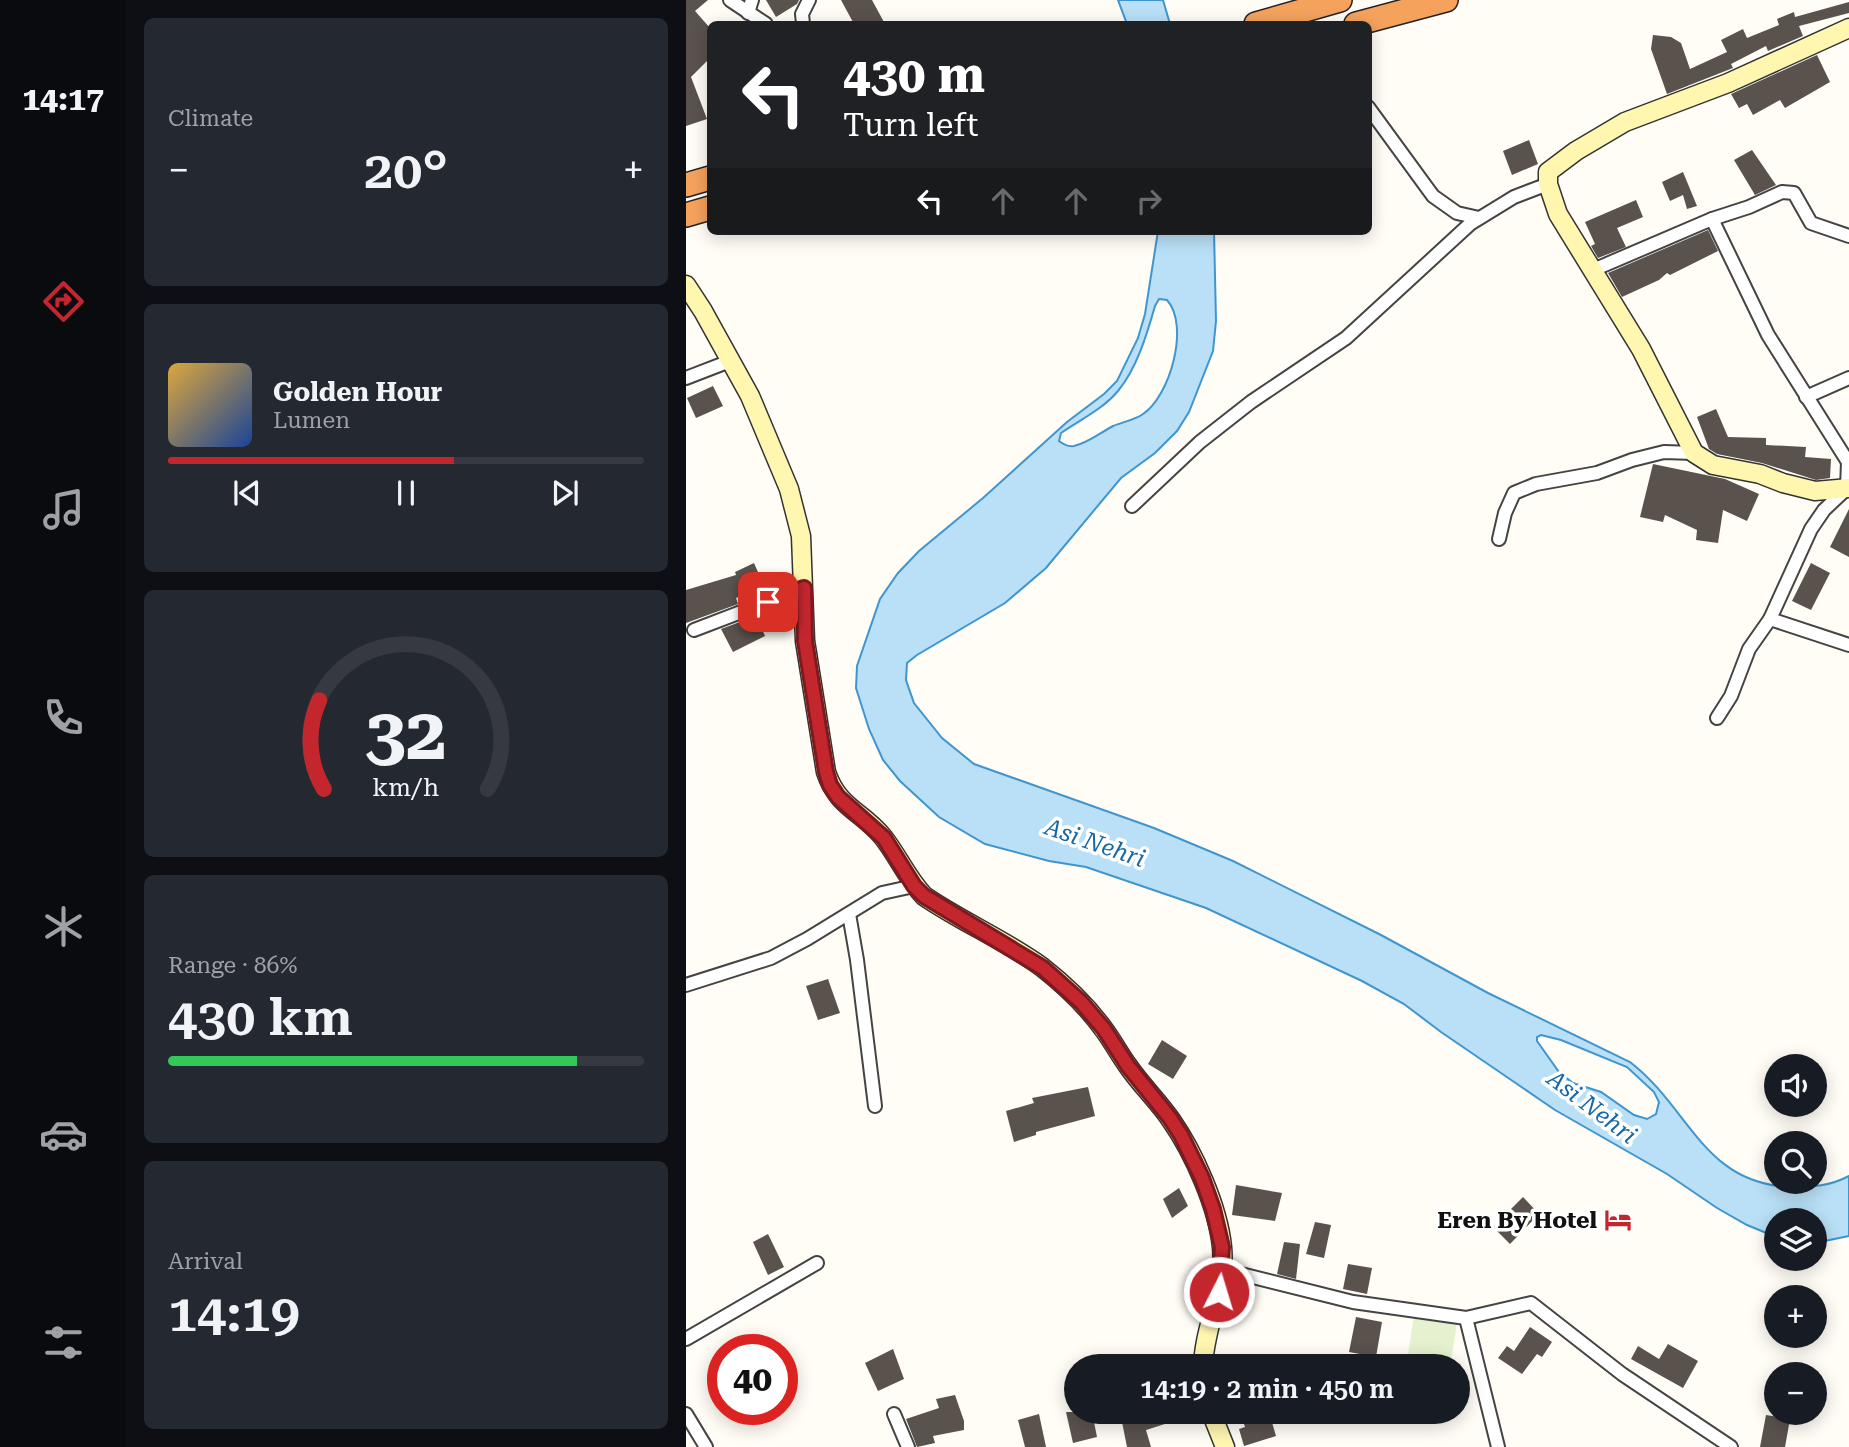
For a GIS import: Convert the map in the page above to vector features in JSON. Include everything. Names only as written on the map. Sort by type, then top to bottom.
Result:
[{"type":"highway","points":[[1266,21],[1340,0]]},
{"type":"highway","points":[[1367,21],[1446,0]]},
{"type":"highway","points":[[686,186],[707,179]]},
{"type":"highway","points":[[686,215],[707,209]]},
{"type":"street","points":[[730,0],[761,21]]},
{"type":"street","points":[[748,13],[752,0]]},
{"type":"street","points":[[803,21],[802,14],[809,0]]},
{"type":"street","points":[[1694,453],[1641,349],[1558,214],[1548,184],[1548,172],[1576,151],[1625,122],[1728,83],[1849,28]]},
{"type":"street","points":[[1372,112],[1433,196],[1457,213],[1479,218]]},
{"type":"street","points":[[1132,506],[1200,442],[1251,402],[1346,338],[1469,224],[1514,197],[1548,184]]},
{"type":"street","points":[[1593,270],[1782,192],[1794,193],[1811,223],[1849,236]]},
{"type":"street","points":[[1713,219],[1768,335],[1848,462],[1848,488],[1824,510],[1811,529],[1770,619],[1749,649],[1731,696],[1717,718]]},
{"type":"street","points":[[686,285],[759,415],[789,489],[802,536],[805,641],[830,785],[838,797],[884,838],[914,886],[938,905],[1043,968],[1094,1016],[1181,1135],[1202,1178],[1222,1247],[1219,1292],[1204,1354]]},
{"type":"street","points":[[686,379],[730,361]]},
{"type":"street","points":[[1806,397],[1849,378]]},
{"type":"street","points":[[1499,539],[1505,513],[1514,493],[1536,484],[1597,473],[1664,452],[1694,453],[1713,465],[1760,474],[1783,484],[1815,491],[1848,488]]},
{"type":"street","points":[[694,630],[804,588]]},
{"type":"street","points":[[1770,619],[1849,645]]},
{"type":"street","points":[[686,985],[771,958],[882,892],[914,886]]},
{"type":"street","points":[[849,914],[875,1106]]},
{"type":"street","points":[[686,1339],[817,1263]]},
{"type":"street","points":[[1221,1269],[1353,1302],[1466,1318],[1531,1303],[1622,1374],[1731,1447]]},
{"type":"street","points":[[1466,1318],[1498,1447]]},
{"type":"street","points":[[686,1414],[706,1447]]},
{"type":"street","points":[[894,1415],[908,1447]]},
{"type":"street","points":[[1216,1424],[1225,1447]]},
{"type":"green space","points":[[1414,1316],[1457,1323],[1452,1354],[1408,1354]]},
{"type":"water","points":[[1118,0],[1163,0],[1169,21],[1126,21]]},
{"type":"water","name":"Asi Nehri","points":[[1157,235],[1214,235],[1216,321],[1213,351],[1189,412],[1177,431],[1155,453],[1121,478],[1046,568],[1005,603],[907,663],[906,680],[914,703],[942,738],[974,764],[1154,828],[1233,861],[1381,935],[1488,993],[1630,1062],[1651,1080],[1717,1158],[1737,1173],[1764,1183],[1764,1194],[1827,1194],[1827,1184],[1849,1176],[1849,1236],[1827,1241],[1827,1208],[1764,1208],[1764,1232],[1747,1225],[1667,1174],[1555,1110],[1404,1004],[1362,981],[1206,908],[1086,867],[1049,861],[985,844],[939,817],[900,781],[883,760],[869,729],[856,688],[857,666],[880,599],[898,573],[919,551],[1117,381],[1138,338],[1145,314]],"holes":[[[1159,299],[1167,300],[1174,312],[1177,326],[1174,360],[1169,377],[1153,405],[1140,416],[1113,426],[1079,445],[1070,446],[1059,441],[1061,433],[1105,403],[1125,382],[1141,350]],[[1541,1035],[1561,1040],[1627,1067],[1654,1092],[1659,1102],[1656,1114],[1647,1119],[1634,1115],[1601,1092],[1573,1083],[1559,1072],[1537,1041],[1537,1037]]]},
{"type":"building","points":[[686,0],[708,0],[695,11],[707,25],[707,61],[691,77],[707,119],[686,126]]},
{"type":"building","points":[[766,0],[799,0],[776,17]]},
{"type":"building","points":[[841,0],[872,0],[883,21],[852,21]]},
{"type":"building","points":[[1849,2],[1849,13],[1799,26],[1803,36],[1768,51],[1766,46],[1731,64],[1733,68],[1667,94],[1651,49],[1653,35],[1671,37],[1681,43],[1690,69],[1727,52],[1721,40],[1743,29],[1747,38],[1779,25],[1777,19],[1794,12],[1795,17]]},
{"type":"building","points":[[1817,55],[1830,82],[1785,108],[1780,100],[1753,115],[1747,104],[1739,108],[1731,94]]},
{"type":"building","points":[[1529,140],[1538,164],[1512,175],[1503,151]]},
{"type":"building","points":[[1752,150],[1776,185],[1755,195],[1734,160]]},
{"type":"building","points":[[1683,172],[1697,206],[1687,209],[1683,195],[1670,201],[1662,182]]},
{"type":"building","points":[[1636,200],[1643,217],[1617,228],[1626,247],[1598,258],[1591,246],[1595,244],[1585,222]]},
{"type":"building","points":[[1708,230],[1718,251],[1670,275],[1667,273],[1659,280],[1622,297],[1608,273]]},
{"type":"building","points":[[713,386],[723,406],[696,418],[687,398]]},
{"type":"building","points":[[1716,409],[1728,437],[1766,438],[1766,445],[1806,447],[1805,457],[1831,459],[1830,478],[1816,480],[1762,463],[1717,454],[1709,449],[1697,417]]},
{"type":"building","points":[[1653,464],[1725,479],[1759,494],[1747,521],[1723,510],[1718,543],[1696,540],[1697,530],[1665,515],[1663,522],[1640,517]]},
{"type":"building","points":[[1849,509],[1849,557],[1830,547]]},
{"type":"building","points":[[754,563],[764,586],[736,598],[738,604],[686,623],[686,590],[736,575],[735,572]]},
{"type":"building","points":[[1811,563],[1830,573],[1811,610],[1792,601]]},
{"type":"building","points":[[756,616],[765,636],[733,652],[721,629]]},
{"type":"building","points":[[828,979],[840,1013],[818,1020],[806,986]]},
{"type":"building","points":[[1162,1040],[1187,1056],[1173,1079],[1148,1064]]},
{"type":"building","points":[[1088,1087],[1095,1116],[1036,1132],[1036,1135],[1014,1142],[1006,1111],[1034,1103],[1032,1098]]},
{"type":"building","points":[[1236,1185],[1282,1193],[1275,1221],[1232,1215]]},
{"type":"building","points":[[1179,1188],[1188,1206],[1172,1218],[1163,1199]]},
{"type":"building","points":[[1523,1197],[1539,1214],[1510,1244],[1493,1227]]},
{"type":"building","points":[[1315,1222],[1331,1225],[1324,1258],[1306,1254]]},
{"type":"building","points":[[768,1234],[784,1267],[768,1275],[753,1242]]},
{"type":"building","points":[[1284,1242],[1300,1244],[1296,1279],[1277,1274]]},
{"type":"building","points":[[1348,1264],[1372,1268],[1367,1294],[1343,1289]]},
{"type":"building","points":[[1356,1317],[1382,1322],[1377,1354],[1349,1352]]},
{"type":"building","points":[[1530,1327],[1552,1342],[1542,1357],[1537,1354],[1522,1374],[1498,1358],[1507,1346],[1514,1351]]},
{"type":"building","points":[[1668,1344],[1698,1361],[1683,1388],[1631,1359],[1638,1346],[1659,1359]]},
{"type":"building","points":[[893,1349],[904,1379],[878,1391],[865,1363]]},
{"type":"building","points":[[955,1395],[964,1421],[964,1430],[933,1436],[935,1443],[917,1447],[906,1419],[939,1408],[936,1399]]},
{"type":"building","points":[[1039,1414],[1046,1447],[1025,1447],[1018,1420]]},
{"type":"building","points":[[1069,1424],[1094,1424],[1097,1437],[1073,1443]]},
{"type":"building","points":[[1122,1424],[1165,1424],[1146,1430],[1151,1447],[1127,1447]]},
{"type":"building","points":[[1244,1424],[1272,1424],[1276,1436],[1244,1446],[1239,1429],[1245,1427]]},
{"type":"building","points":[[1764,1425],[1789,1425],[1785,1447],[1760,1447]]},
{"type":"place","name":"Eren By Hotel","points":[[1618,1220]]},
{"type":"route","points":[[768,602],[804,588],[805,641],[826,772],[838,797],[884,838],[914,886],[924,896],[1024,954],[1061,982],[1094,1016],[1128,1066],[1170,1118],[1192,1156],[1213,1209],[1222,1247],[1219,1292]]}]
